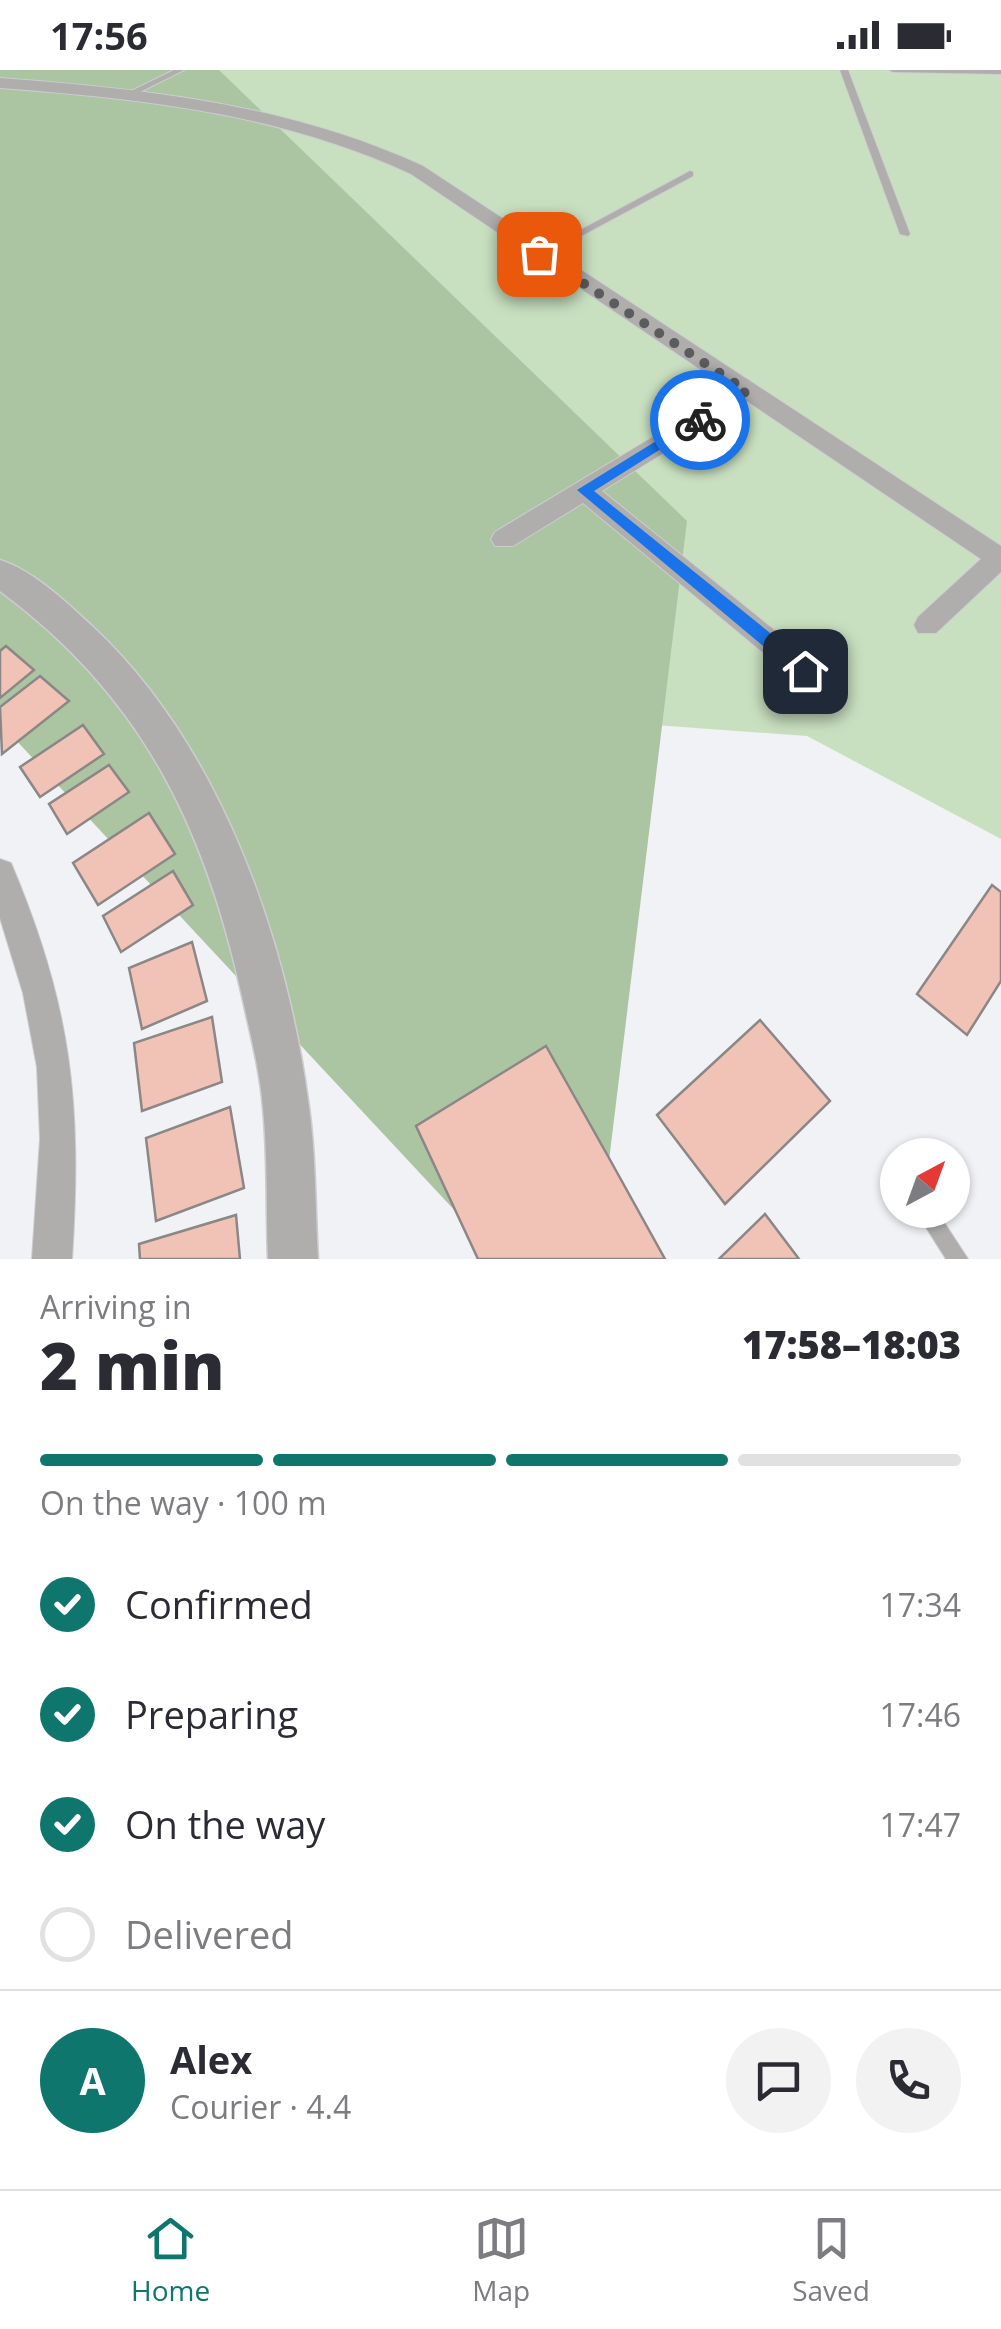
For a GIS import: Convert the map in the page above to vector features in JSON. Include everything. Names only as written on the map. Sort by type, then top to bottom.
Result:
[{"type":"street","points":[[0,83],[131,93],[255,110],[377,150],[417,170],[1000,559],[927,625]]},
{"type":"street","points":[[504,539],[747,391]]},
{"type":"street","points":[[584,490],[805,671]]},
{"type":"street","points":[[0,574],[94,648],[162,733],[205,805],[252,937],[286,1104],[292,1259]]},
{"type":"street","points":[[0,874],[30,954],[55,1066],[58,1182],[52,1259]]},
{"type":"lane","points":[[131,93],[180,70]]},
{"type":"lane","points":[[844,70],[905,234]]},
{"type":"lane","points":[[893,70],[1001,72]]},
{"type":"lane","points":[[539,254],[690,174]]},
{"type":"lane","points":[[937,1228],[958,1259]]},
{"type":"green space","points":[[0,70],[1001,70],[1001,839],[807,736],[393,706]]},
{"type":"green space","points":[[0,70],[219,70],[687,521],[597,1259],[500,1259],[0,723]]},
{"type":"building","points":[[6,646],[34,670],[0,698],[0,651]]},
{"type":"building","points":[[40,676],[69,701],[2,754],[0,707]]},
{"type":"building","points":[[83,725],[104,754],[40,797],[20,767]]},
{"type":"building","points":[[109,765],[129,792],[67,834],[49,804]]},
{"type":"building","points":[[149,813],[175,854],[98,905],[73,863]]},
{"type":"building","points":[[173,871],[193,905],[121,952],[103,916]]},
{"type":"building","points":[[992,885],[1001,892],[1001,981],[967,1035],[917,994]]},
{"type":"building","points":[[192,942],[207,1001],[142,1029],[129,968]]},
{"type":"building","points":[[212,1017],[222,1082],[142,1111],[134,1043]]},
{"type":"building","points":[[760,1020],[830,1101],[725,1204],[657,1115]]},
{"type":"building","points":[[546,1046],[665,1259],[478,1259],[416,1126]]},
{"type":"building","points":[[230,1107],[244,1188],[156,1221],[146,1138]]},
{"type":"building","points":[[765,1214],[799,1259],[719,1259]]},
{"type":"building","points":[[236,1215],[240,1259],[140,1259],[139,1244]]},
{"type":"way so far","points":[[539,254],[747,391],[700,420]]},
{"type":"route","points":[[700,420],[584,490],[805,671]]}]
